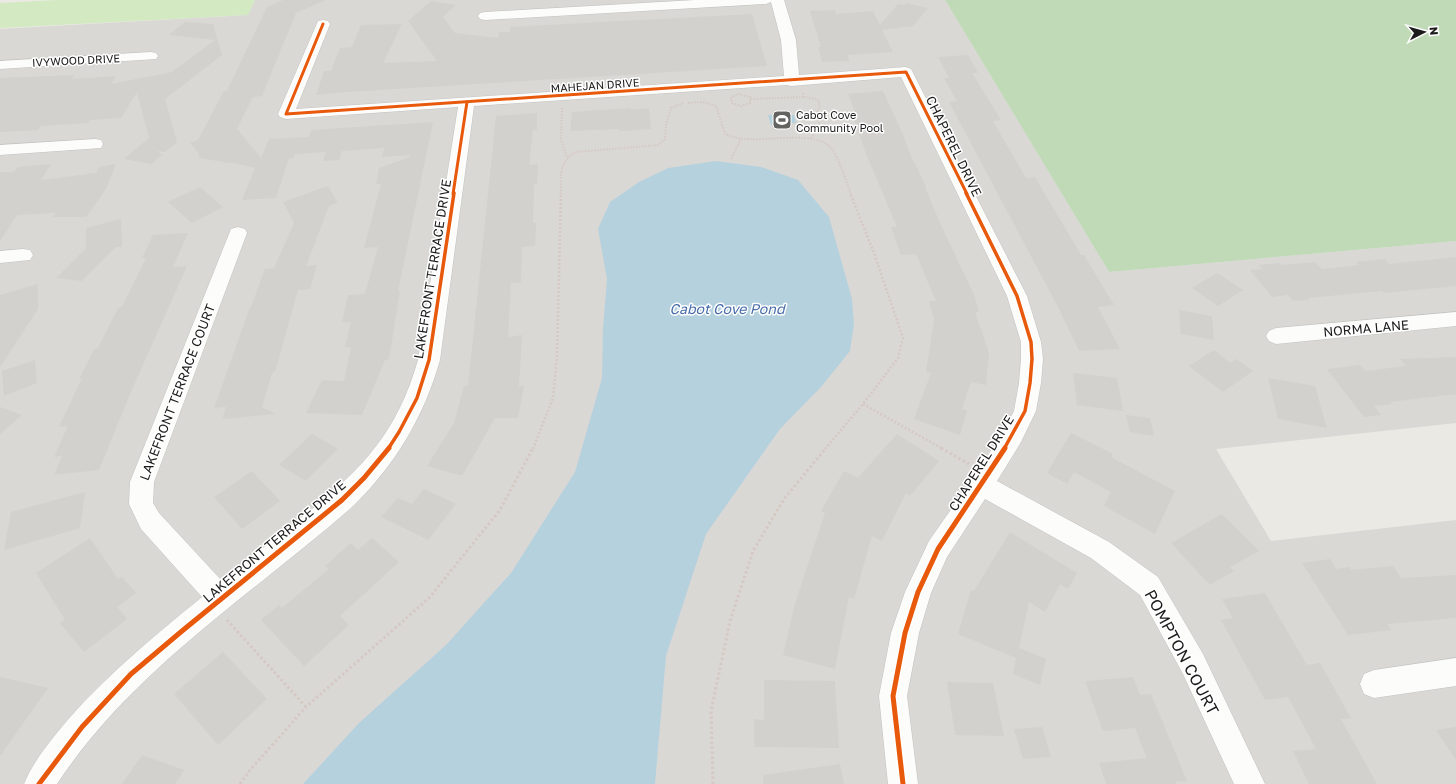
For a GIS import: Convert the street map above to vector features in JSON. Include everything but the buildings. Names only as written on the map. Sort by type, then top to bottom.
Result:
[{"type":"street","points":[[485,16],[766,0]]},
{"type":"street","points":[[777,0],[788,32],[792,70],[796,84]]},
{"type":"street","name":"MAHEJAN DRIVE","points":[[323,24],[286,114],[467,102],[796,84],[906,72]]},
{"type":"street","name":"IVYWOOD DRIVE","points":[[0,65],[151,56]]},
{"type":"street","name":"CHAPEREL DRIVE","points":[[903,784],[893,696],[904,633],[918,592],[976,474],[1013,435],[1025,411],[1030,383],[1032,359],[1031,342],[1017,296],[906,72]]},
{"type":"street","name":"LAKEFRONT TERRACE DRIVE","points":[[39,784],[62,752],[108,698],[166,644],[223,608],[349,494],[379,460],[401,431],[416,403],[429,360],[467,102]]},
{"type":"street","points":[[0,150],[95,144]]},
{"type":"street","name":"LAKEFRONT TERRACE COURT","points":[[223,608],[150,522],[141,504],[142,482],[238,233]]},
{"type":"street","points":[[0,257],[23,255]]},
{"type":"street","name":"NORMA LANE","points":[[1276,336],[1456,319]]},
{"type":"street","name":"POMPTON COURT","points":[[976,474],[1100,550],[1149,586],[1193,664],[1250,784]]},
{"type":"street","points":[[1374,684],[1456,672]]},
{"type":"path","points":[[796,84],[804,97]]},
{"type":"path","points":[[751,99],[748,104],[741,106],[732,103],[730,100],[732,96],[741,94],[751,99],[804,97],[817,99],[820,104],[817,114],[820,127],[810,139]]},
{"type":"path","points":[[562,102],[561,144],[562,151],[567,157]]},
{"type":"path","points":[[240,784],[250,770],[306,707],[429,598],[500,510],[532,452],[553,398],[557,356],[561,174],[563,164],[567,157],[576,152],[592,150],[658,146],[666,139],[666,125],[671,108],[681,103],[703,102],[716,106],[725,134],[733,138],[810,139],[828,145],[836,158],[874,253],[903,338],[898,358],[863,404],[784,499],[753,551],[730,621],[710,711],[713,784]]},
{"type":"path","points":[[731,159],[741,139]]},
{"type":"path","points":[[863,404],[976,474]]},
{"type":"path","points":[[223,608],[306,707]]},
{"type":"shaded area","points":[[255,0],[945,0],[1109,272],[1456,241],[1456,423],[1216,449],[1271,541],[1456,520],[1456,784],[0,784],[0,29],[248,15]]},
{"type":"green space","points":[[58,0],[255,0],[248,15],[0,28],[0,3]]},
{"type":"green space","points":[[945,0],[1456,0],[1456,241],[1109,272]]},
{"type":"water","name":"Cabot Cove Community Pool","points":[[768,115],[794,115],[796,123],[771,125]]},
{"type":"water","name":"Cabot Cove Pond","points":[[716,161],[761,167],[798,180],[829,217],[852,299],[854,324],[850,351],[821,387],[780,429],[706,534],[666,656],[655,784],[303,784],[359,723],[446,645],[511,573],[575,472],[602,378],[603,328],[607,279],[598,229],[610,202],[639,182],[668,168]]},
{"type":"cycle path","points":[[323,24],[286,114],[906,72],[1017,296],[1031,342],[1032,359],[1030,383],[1025,411],[1013,435],[988,475],[938,549],[918,592],[905,633],[893,696],[903,784]]},
{"type":"cycle path","points":[[39,784],[66,745],[97,709],[131,674],[350,493],[389,448],[409,416],[417,398],[429,360],[467,102]]},
{"type":"place","name":"Cabot Cove Community Pool","points":[[782,120]]}]
